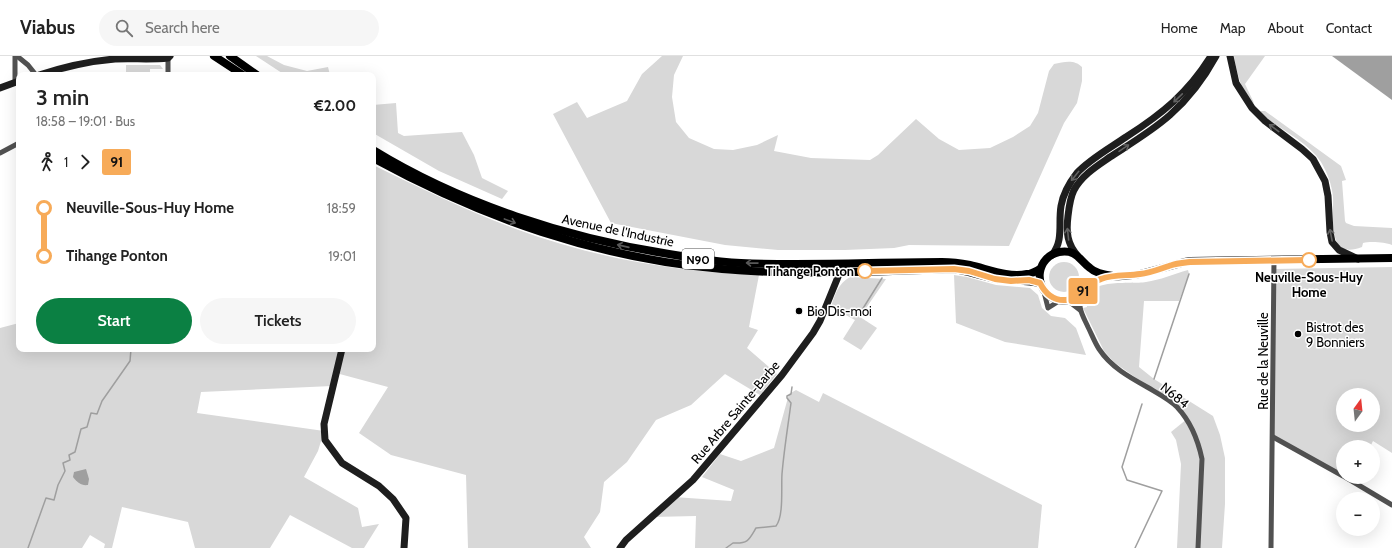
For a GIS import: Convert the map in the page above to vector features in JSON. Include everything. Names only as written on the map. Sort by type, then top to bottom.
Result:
[{"type":"main road","points":[[214,56],[238,72]]},
{"type":"main road","points":[[230,56],[253,72]]},
{"type":"main road","points":[[1042,286],[1039,278],[1040,270],[1043,264],[1059,245],[1061,205],[1066,190],[1078,172],[1094,159],[1166,109],[1185,91],[1211,56]]},
{"type":"main road","points":[[1112,276],[1090,269],[1069,244],[1067,223],[1074,190],[1080,181],[1093,169],[1168,117],[1186,100],[1216,56]]},
{"type":"main road","points":[[1230,56],[1236,83],[1252,108],[1265,121],[1313,159],[1325,181],[1328,196],[1332,242],[1339,250],[1358,259]]},
{"type":"main road","points":[[51,72],[82,64],[115,59],[169,57]]},
{"type":"main road","points":[[0,88],[16,82]]},
{"type":"main road","name":"Avenue de l'Industrie","points":[[376,152],[458,193],[548,227],[634,249],[740,263],[955,263],[1012,274],[1027,275],[1040,270]]},
{"type":"main road","name":"Avenue de l'Industrie","points":[[376,160],[458,200],[500,218],[557,237],[632,257],[722,269],[779,272],[954,269],[969,271],[995,279],[1011,281],[1029,280],[1042,286]]},
{"type":"main road","points":[[1052,255],[1064,252],[1070,253],[1083,262],[1088,275],[1084,290]]},
{"type":"main road","points":[[1064,300],[1074,299],[1092,282],[1112,276],[1152,272],[1174,264],[1190,262],[1392,258]]},
{"type":"main road","points":[[840,272],[848,264]]},
{"type":"main road","name":"Rue Arbre Sainte-Barbe","points":[[620,548],[626,540],[693,480],[806,345],[817,327],[840,272]]},
{"type":"main road","name":"N90","points":[[1042,286],[1053,298],[1064,300]]},
{"type":"main road","points":[[341,352],[324,424],[325,440],[342,463],[379,486],[393,499],[406,518],[404,548]]},
{"type":"street","points":[[16,56],[28,65],[34,72]]},
{"type":"street","points":[[16,56],[17,72]]},
{"type":"street","points":[[168,72],[169,57]]},
{"type":"street","points":[[0,153],[16,145]]},
{"type":"street","name":"Rue de la Neuville","points":[[1270,548],[1273,437],[1274,260]]},
{"type":"street","points":[[1080,310],[1080,300],[1084,290]]},
{"type":"street","name":"N684","points":[[1064,300],[1080,310],[1098,348],[1106,359],[1122,372],[1161,395],[1176,406],[1187,419],[1199,446],[1202,459],[1198,548]]},
{"type":"street","points":[[1273,437],[1336,472]]},
{"type":"street","points":[[1356,484],[1392,505]]},
{"type":"shaded area","points":[[256,56],[267,56],[284,65],[307,71],[328,67],[329,72],[280,72]]},
{"type":"shaded area","points":[[662,56],[683,56],[674,75],[672,97],[676,122],[689,138],[714,149],[733,150],[757,145],[778,135],[774,151],[811,158],[870,160],[878,155],[916,119],[939,139],[959,150],[990,148],[1013,137],[1030,126],[1038,113],[1049,71],[1054,64],[1061,62],[1072,62],[1079,64],[1082,67],[1082,81],[1077,103],[1064,123],[1009,246],[909,245],[894,248],[845,250],[778,250],[725,245],[611,223],[553,114],[577,102],[587,118],[627,101],[642,74]]},
{"type":"shaded area","points":[[1234,56],[1265,56],[1245,84],[1254,103],[1246,95],[1243,88],[1238,75]]},
{"type":"shaded area","points":[[1332,56],[1392,56],[1392,100]]},
{"type":"shaded area","points":[[126,65],[160,65],[163,69],[150,69],[150,72],[126,72]]},
{"type":"shaded area","points":[[396,103],[398,133],[404,136],[462,132],[474,155],[482,178],[508,191],[502,199],[439,171],[376,135],[376,105]]},
{"type":"shaded area","points":[[1265,111],[1341,166],[1346,180],[1342,181],[1346,223],[1354,226],[1392,228],[1392,245],[1370,242],[1363,243],[1362,247],[1350,250],[1342,248],[1337,243],[1333,225],[1333,197],[1329,179],[1321,162],[1309,149],[1266,118],[1260,112]]},
{"type":"shaded area","points":[[376,166],[480,215],[516,229],[575,248],[606,256],[667,267],[697,271],[759,275],[749,327],[758,330],[747,348],[777,374],[760,395],[725,374],[691,405],[656,420],[627,462],[604,482],[600,512],[584,537],[591,548],[468,548],[466,475],[391,455],[359,433],[388,387],[336,373],[332,386],[201,392],[197,413],[324,431],[318,451],[304,477],[358,508],[362,527],[379,524],[364,548],[352,548],[290,515],[270,548],[195,548],[188,522],[122,507],[112,548],[104,548],[105,544],[90,535],[82,548],[0,548],[0,328],[16,324],[16,352],[376,352]]},
{"type":"shaded area","points":[[1064,262],[1075,266],[1079,277],[1075,288],[1064,292],[1053,288],[1049,277],[1053,266]]},
{"type":"shaded area","points":[[1392,267],[1392,453],[1380,445],[1380,440],[1336,440],[1336,472],[1273,437],[1274,269]]},
{"type":"shaded area","points":[[1188,270],[1189,274],[1179,301],[1144,301],[1139,367],[1154,379],[1213,416],[1220,435],[1225,458],[1225,504],[1222,548],[1177,548],[1181,464],[1176,440],[1171,432],[1187,419],[1176,406],[1115,363],[1104,351],[1083,308],[1087,307],[1087,297],[1092,290],[1099,286],[1151,281]]},
{"type":"shaded area","points":[[954,275],[996,285],[1030,288],[1038,295],[1042,308],[1051,316],[1065,318],[1076,328],[1086,355],[1005,342],[956,323]]},
{"type":"shaded area","points":[[850,277],[886,279],[860,317],[877,328],[861,350],[843,339],[855,320],[831,307],[840,286]]},
{"type":"shaded area","points":[[796,390],[819,402],[823,393],[1042,505],[1038,548],[695,548],[696,516],[652,517],[674,497],[731,501],[734,490],[702,477],[720,454],[741,461],[774,448],[789,394]]},
{"type":"shaded area","points":[[86,469],[89,479],[88,485],[83,485],[73,477],[74,472]]},
{"type":"waterway","points":[[1154,379],[1189,274]]},
{"type":"waterway","points":[[856,316],[862,310],[882,278]]},
{"type":"waterway","points":[[28,548],[46,498],[54,500],[58,485],[65,471],[63,463],[70,460],[69,455],[75,452],[81,429],[87,427],[91,413],[97,414],[102,401],[130,361],[131,352]]},
{"type":"waterway","points":[[726,548],[733,543],[745,542],[752,536],[756,528],[776,526],[779,521],[782,501],[783,465],[791,403],[787,396],[791,394],[792,387]]},
{"type":"waterway","points":[[1135,548],[1162,491],[1127,480],[1122,467],[1142,404]]},
{"type":"bus line","name":"91","points":[[865,271],[954,269],[969,271],[995,279],[1011,281],[1029,280],[1040,283],[1043,289],[1053,298],[1067,300],[1074,299],[1079,296],[1092,282],[1100,279],[1112,276],[1152,272],[1174,264],[1190,262],[1309,260]]},
{"type":"place","name":"Neuville-Sous-Huy Home","points":[[1309,260]]},
{"type":"place","name":"Tihange Ponton","points":[[865,271]]},
{"type":"place","name":"Bio Dis-moi","points":[[799,311]]},
{"type":"place","name":"Bistrot des 9 Bonniers","points":[[1298,334]]}]
